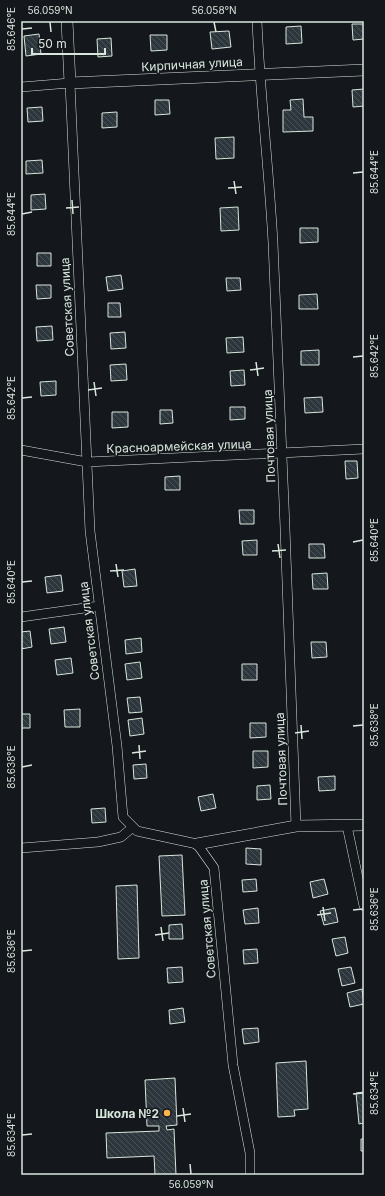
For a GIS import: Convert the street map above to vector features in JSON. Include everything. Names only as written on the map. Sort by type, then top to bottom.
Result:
[{"type":"street","name":"Советская улица","points":[[67,21],[90,531],[117,746],[123,817],[133,827]]},
{"type":"street","name":"Почтовая улица","points":[[257,21],[259,74],[272,240],[282,454],[296,826]]},
{"type":"street","name":"Кирпичная улица","points":[[21,87],[70,83],[364,70]]},
{"type":"street","name":"Красноармейская улица","points":[[21,450],[87,462],[364,449]]},
{"type":"street","points":[[21,617],[99,606]]},
{"type":"street","points":[[21,848],[98,842],[121,837],[133,827],[137,831],[198,844],[296,826],[364,825]]},
{"type":"street","points":[[347,826],[364,906]]},
{"type":"street","name":"Советская улица","points":[[198,844],[214,868],[233,1066],[250,1152],[250,1175]]},
{"type":"building","points":[[352,24],[364,24],[364,39],[353,40]]},
{"type":"building","points":[[301,26],[302,43],[286,44],[286,27]]},
{"type":"building","points":[[229,31],[231,47],[212,49],[210,32]]},
{"type":"building","points":[[39,34],[41,54],[26,56],[24,36]]},
{"type":"building","points":[[150,35],[167,35],[167,50],[151,51]]},
{"type":"building","points":[[111,38],[112,56],[98,57],[97,39]]},
{"type":"building","points":[[364,89],[364,106],[353,107],[352,90]]},
{"type":"building","points":[[303,99],[304,117],[313,117],[313,131],[283,132],[283,110],[291,110],[290,100]]},
{"type":"building","points":[[155,100],[169,100],[170,114],[155,115]]},
{"type":"building","points":[[42,107],[43,121],[28,122],[27,108]]},
{"type":"building","points":[[117,112],[117,127],[102,128],[102,113]]},
{"type":"building","points":[[234,137],[234,158],[216,159],[215,138]]},
{"type":"building","points":[[42,160],[43,173],[26,174],[26,161]]},
{"type":"building","points":[[45,194],[46,209],[31,210],[31,195]]},
{"type":"building","points":[[238,207],[239,230],[221,231],[220,208]]},
{"type":"building","points":[[300,228],[318,228],[318,242],[300,243]]},
{"type":"building","points":[[37,253],[51,253],[51,266],[37,266]]},
{"type":"building","points":[[121,275],[123,289],[108,291],[106,277]]},
{"type":"building","points":[[226,278],[240,278],[241,290],[227,291]]},
{"type":"building","points":[[36,285],[51,285],[51,298],[37,299]]},
{"type":"building","points":[[317,294],[318,309],[299,309],[299,295]]},
{"type":"building","points":[[108,303],[120,303],[121,317],[108,317]]},
{"type":"building","points":[[52,326],[53,340],[37,341],[36,327]]},
{"type":"building","points":[[125,332],[126,348],[111,349],[110,333]]},
{"type":"building","points":[[243,337],[244,352],[227,353],[226,338]]},
{"type":"building","points":[[319,350],[319,365],[301,365],[301,351]]},
{"type":"building","points":[[126,364],[127,380],[111,381],[110,365]]},
{"type":"building","points":[[244,370],[245,385],[231,386],[230,371]]},
{"type":"building","points":[[56,381],[56,395],[41,396],[40,382]]},
{"type":"building","points":[[322,397],[323,412],[305,413],[304,398]]},
{"type":"building","points":[[230,407],[245,407],[245,419],[230,420]]},
{"type":"building","points":[[160,410],[172,410],[173,423],[160,424]]},
{"type":"building","points":[[112,412],[128,412],[128,427],[112,428]]},
{"type":"building","points":[[345,461],[357,461],[358,478],[346,479]]},
{"type":"building","points":[[180,476],[180,490],[165,490],[165,477]]},
{"type":"building","points":[[239,510],[254,510],[254,524],[240,524]]},
{"type":"building","points":[[257,540],[257,555],[243,555],[242,541]]},
{"type":"building","points":[[309,544],[324,544],[325,558],[309,558]]},
{"type":"building","points":[[135,569],[137,586],[124,587],[122,571]]},
{"type":"building","points":[[327,573],[328,589],[313,589],[312,574]]},
{"type":"building","points":[[61,575],[63,591],[47,593],[45,577]]},
{"type":"building","points":[[64,627],[66,642],[51,644],[49,629]]},
{"type":"building","points":[[30,631],[32,647],[21,649],[21,632]]},
{"type":"building","points":[[141,638],[142,652],[126,654],[125,640]]},
{"type":"building","points":[[311,642],[326,642],[327,657],[312,658]]},
{"type":"building","points":[[71,658],[73,673],[57,675],[55,660]]},
{"type":"building","points":[[140,662],[142,678],[127,680],[125,664]]},
{"type":"building","points":[[242,664],[257,664],[257,680],[242,680]]},
{"type":"building","points":[[140,697],[142,712],[129,713],[127,698]]},
{"type":"building","points":[[80,709],[80,727],[65,727],[64,710]]},
{"type":"building","points":[[21,714],[30,714],[30,728],[21,728]]},
{"type":"building","points":[[142,718],[144,734],[130,736],[128,720]]},
{"type":"building","points":[[250,723],[266,723],[266,737],[250,738]]},
{"type":"building","points":[[253,751],[268,751],[268,767],[253,768]]},
{"type":"building","points":[[146,764],[147,778],[134,779],[133,765]]},
{"type":"building","points":[[335,776],[335,790],[319,791],[318,777]]},
{"type":"building","points":[[270,785],[271,799],[257,800],[257,786]]},
{"type":"building","points":[[213,794],[216,808],[201,811],[198,797]]},
{"type":"building","points":[[105,808],[106,822],[92,823],[91,809]]},
{"type":"building","points":[[246,848],[261,849],[261,865],[246,864]]},
{"type":"building","points":[[182,855],[185,915],[162,916],[159,856]]},
{"type":"building","points":[[256,879],[257,891],[243,892],[242,880]]},
{"type":"building","points":[[324,879],[328,894],[313,898],[310,882]]},
{"type":"building","points":[[137,885],[139,958],[118,959],[116,886]]},
{"type":"building","points":[[258,908],[259,923],[245,924],[243,910]]},
{"type":"building","points":[[335,908],[338,922],[324,925],[320,911]]},
{"type":"building","points":[[182,924],[183,939],[169,939],[169,925]]},
{"type":"building","points":[[345,937],[348,953],[336,956],[332,939]]},
{"type":"building","points":[[257,949],[258,963],[244,964],[243,950]]},
{"type":"building","points":[[182,967],[183,982],[168,983],[167,968]]},
{"type":"building","points":[[351,967],[355,983],[342,986],[338,969]]},
{"type":"building","points":[[362,989],[364,1004],[350,1007],[347,993]]},
{"type":"building","points":[[183,1008],[185,1022],[170,1024],[169,1010]]},
{"type":"building","points":[[258,1028],[259,1042],[244,1044],[242,1029]]},
{"type":"building","points":[[306,1061],[308,1109],[294,1110],[295,1116],[278,1117],[276,1063]]},
{"type":"building","points":[[175,1078],[177,1125],[166,1126],[167,1130],[174,1129],[176,1175],[155,1175],[154,1156],[107,1158],[106,1133],[159,1131],[159,1126],[147,1126],[145,1080]]},
{"type":"building","points":[[364,1092],[364,1123],[359,1124],[356,1093]]},
{"type":"building","points":[[361,1139],[364,1139],[364,1151],[361,1151]]},
{"type":"place","name":"Школа №2","points":[[167,1113]]}]
